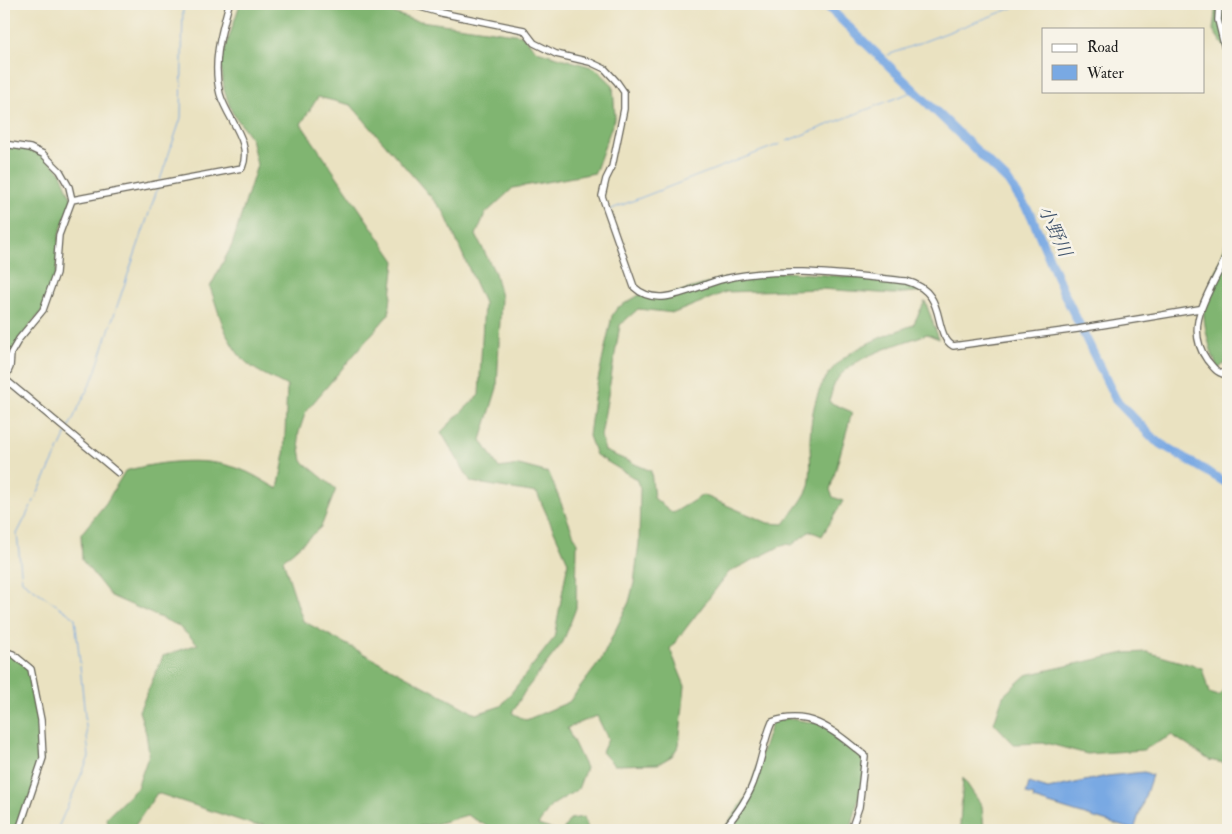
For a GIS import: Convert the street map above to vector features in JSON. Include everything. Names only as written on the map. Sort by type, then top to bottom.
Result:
[{"type":"street","points":[[72,200],[242,168],[246,158],[246,148],[221,95],[216,59],[230,4]]},
{"type":"street","points":[[410,4],[441,13],[524,30],[534,43],[556,54],[590,62],[605,69],[617,82],[624,92],[624,108],[612,167],[606,179],[602,196],[634,287],[640,294],[658,298],[668,297],[723,279],[751,274],[830,273],[906,281],[919,285],[932,296],[946,339],[953,346],[1083,329],[1199,309]]},
{"type":"street","points":[[1219,4],[1218,20],[1228,62]]},
{"type":"street","points":[[4,144],[30,148],[43,154],[60,171],[69,187],[72,200],[59,235],[56,273],[43,310],[19,339],[12,353],[4,379],[118,473]]},
{"type":"street","points":[[1228,250],[1199,309],[1198,342],[1202,353],[1217,372],[1228,375]]},
{"type":"street","points":[[4,651],[13,654],[31,669],[43,744],[40,774],[19,830]]},
{"type":"street","points":[[723,830],[748,795],[756,776],[764,740],[772,722],[799,716],[821,724],[865,756],[859,807],[851,830]]},
{"type":"green space","points":[[240,4],[368,4],[413,20],[522,35],[537,51],[595,68],[613,85],[615,117],[595,173],[513,188],[485,214],[476,235],[495,273],[501,297],[497,388],[481,440],[499,468],[519,465],[549,473],[577,543],[576,608],[563,642],[525,691],[512,713],[526,720],[569,702],[601,660],[629,602],[634,583],[639,543],[640,488],[636,479],[596,455],[589,436],[594,398],[612,316],[617,308],[641,294],[657,298],[723,279],[785,272],[906,281],[926,291],[893,294],[821,289],[726,292],[674,313],[638,309],[620,325],[601,436],[605,451],[651,471],[654,498],[673,513],[703,495],[768,523],[784,524],[808,489],[810,440],[818,393],[838,363],[870,342],[913,325],[925,301],[939,339],[927,334],[876,352],[851,366],[842,374],[834,385],[829,402],[852,412],[830,490],[833,497],[843,501],[822,536],[810,531],[792,545],[785,544],[729,572],[670,649],[685,686],[679,745],[672,756],[658,764],[614,765],[602,752],[608,739],[597,716],[567,728],[586,768],[578,789],[551,806],[538,825],[554,830],[494,830],[467,815],[436,824],[409,828],[408,830],[274,830],[157,793],[132,830],[111,830],[106,818],[137,788],[149,754],[146,733],[139,711],[163,656],[198,644],[177,625],[111,596],[82,560],[81,534],[106,503],[125,471],[170,462],[218,463],[247,472],[278,489],[284,459],[287,386],[256,370],[240,356],[228,338],[210,287],[232,245],[257,165],[251,138],[232,112],[224,90],[221,62]],"holes":[[[318,97],[351,105],[444,212],[484,303],[479,395],[441,432],[471,482],[537,493],[568,562],[554,638],[501,706],[476,714],[303,621],[283,560],[321,527],[336,489],[302,461],[298,435],[306,411],[389,314],[395,261],[301,124]]]},
{"type":"green space","points":[[1216,4],[1228,4],[1228,53],[1213,30]]},
{"type":"green space","points":[[4,144],[43,154],[60,171],[72,200],[59,235],[56,273],[43,310],[19,339],[4,380]]},
{"type":"green space","points":[[1228,227],[1228,361],[1218,369],[1204,322],[1204,309],[1227,238]]},
{"type":"green space","points":[[4,651],[31,669],[43,758],[19,830],[4,830]]},
{"type":"green space","points":[[1147,652],[1202,668],[1209,693],[1219,696],[1228,682],[1228,764],[1209,760],[1172,735],[1143,750],[1087,754],[1046,743],[1014,744],[994,723],[1003,696],[1026,675],[1125,653]]},
{"type":"green space","points":[[786,718],[821,724],[865,756],[863,780],[851,830],[723,830],[748,795],[772,722]]},
{"type":"green space","points":[[963,778],[982,806],[984,830],[964,830],[960,825]]},
{"type":"green space","points":[[584,817],[588,830],[563,830],[570,819]]},
{"type":"water","points":[[1144,772],[1152,775],[1134,830],[1033,799],[1034,796],[1026,794],[1029,783],[1048,789],[1107,776]]},
{"type":"waterway","points":[[160,180],[181,118],[183,4]]},
{"type":"waterway","name":"小野川","points":[[825,4],[1008,181],[1031,215],[1063,291],[1116,400],[1156,441],[1228,484]]},
{"type":"waterway","points":[[888,55],[1023,4]]},
{"type":"waterway","points":[[787,141],[909,93]]},
{"type":"waterway","points":[[609,210],[780,144]]},
{"type":"waterway","points":[[112,321],[158,187]]},
{"type":"waterway","points":[[69,427],[94,376],[111,324]]},
{"type":"waterway","points":[[33,503],[66,434]]},
{"type":"waterway","points":[[31,506],[17,534],[22,581],[75,618],[80,663]]},
{"type":"waterway","points":[[57,830],[89,757],[80,666]]}]
